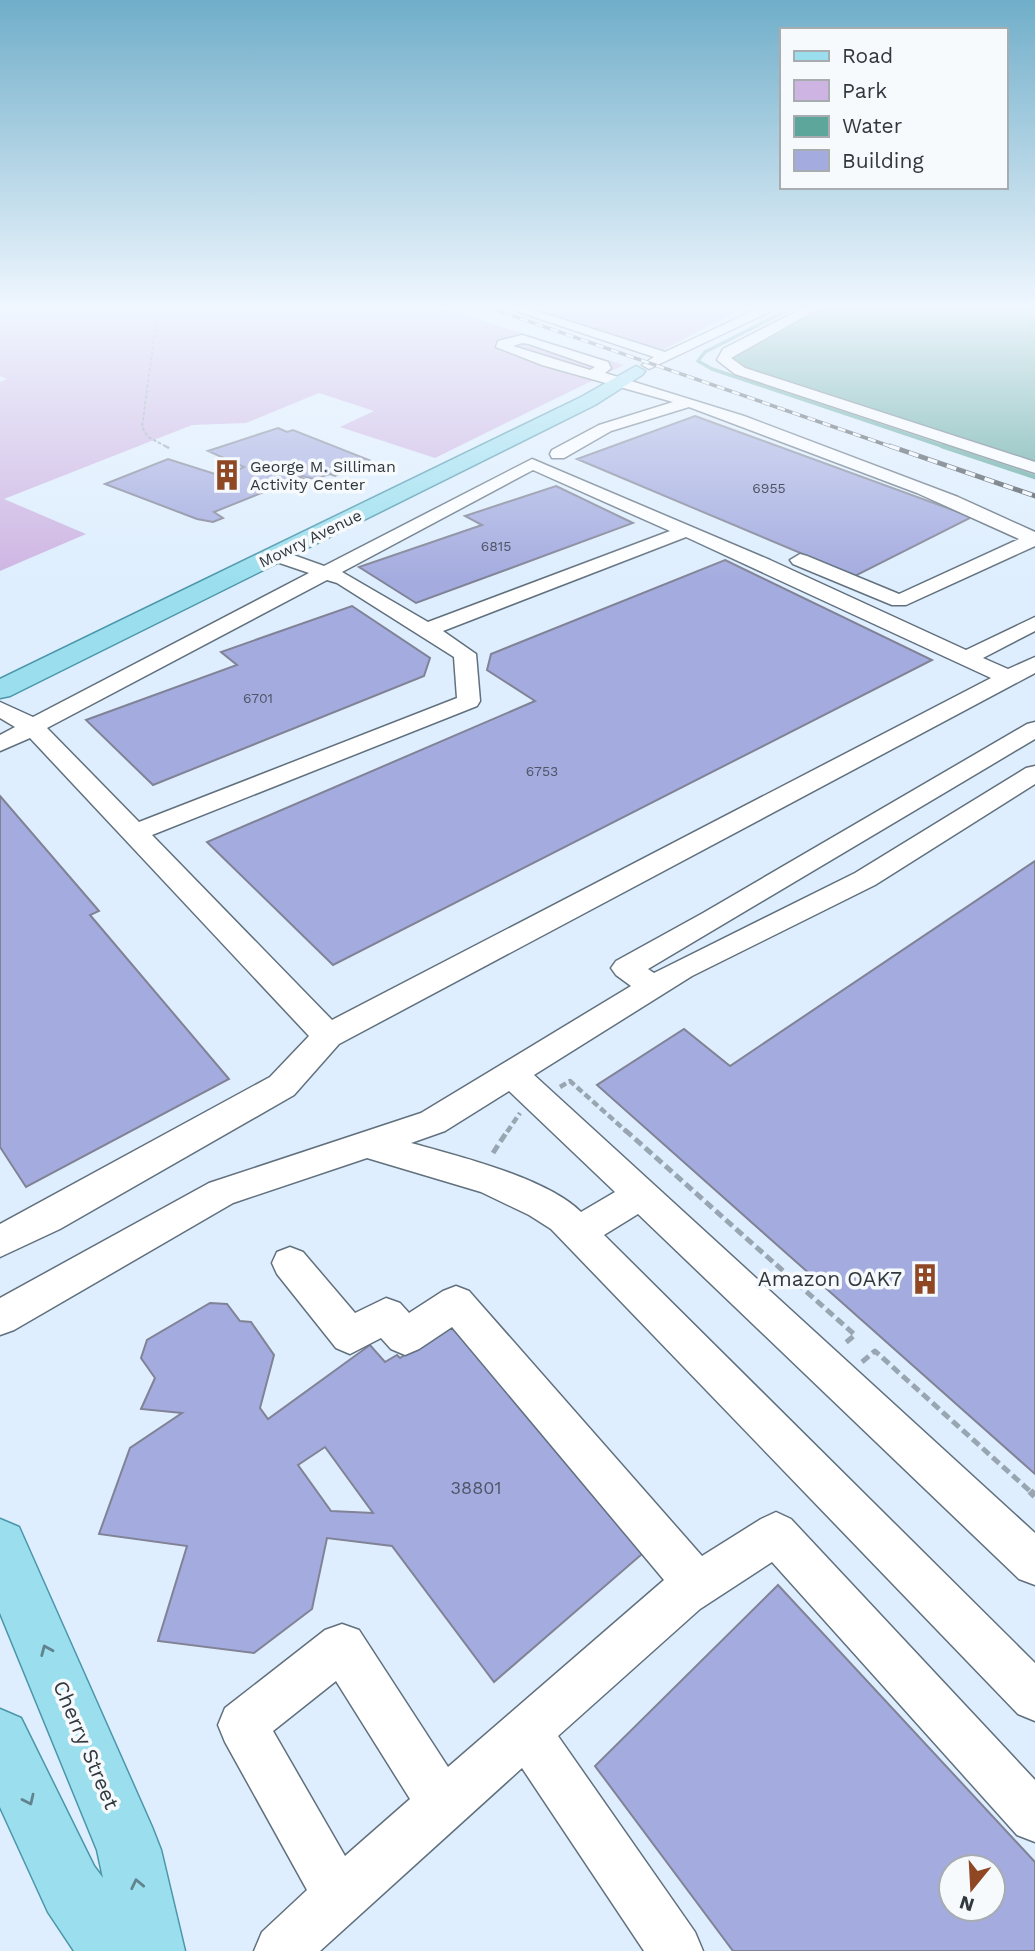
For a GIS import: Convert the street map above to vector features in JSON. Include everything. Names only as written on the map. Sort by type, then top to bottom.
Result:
[{"type":"main road","name":"Mowry Avenue","points":[[0,690],[591,399]]},
{"type":"main road","name":"Cherry Street","points":[[0,1546],[130,1850],[151,1951]]},
{"type":"main road","points":[[0,1739],[71,1889],[113,1951]]},
{"type":"street","points":[[680,399],[983,512],[1034,539]]},
{"type":"street","points":[[825,399],[1035,468]]},
{"type":"street","points":[[558,454],[605,428],[689,402]]},
{"type":"street","points":[[510,440],[558,454],[573,466],[899,601],[1034,539]]},
{"type":"street","points":[[486,451],[532,464],[763,564],[1008,678]]},
{"type":"street","points":[[0,744],[532,464]]},
{"type":"street","points":[[426,630],[686,531]]},
{"type":"street","points":[[134,833],[469,701],[465,654],[344,579],[275,555]]},
{"type":"street","points":[[965,659],[1035,623]]},
{"type":"street","points":[[0,1241],[47,1218],[282,1086],[328,1036],[1035,664]]},
{"type":"street","points":[[0,709],[33,727],[328,1036]]},
{"type":"street","points":[[653,987],[626,968],[713,920],[1035,729]]},
{"type":"street","points":[[0,1318],[222,1193],[433,1122],[682,969],[865,879],[1035,773]]},
{"type":"street","points":[[512,1074],[1035,1563]]},
{"type":"street","points":[[366,1144],[492,1180],[538,1201],[564,1219],[1035,1697]]},
{"type":"street","points":[[578,1232],[641,1194]]},
{"type":"street","points":[[290,1263],[350,1336],[386,1315],[405,1337],[456,1303],[697,1584]]},
{"type":"street","points":[[281,1951],[339,1896],[684,1593],[776,1534],[1035,1816]]},
{"type":"street","points":[[339,1896],[242,1725],[342,1647],[443,1805]]},
{"type":"street","points":[[526,1731],[676,1951]]},
{"type":"path","points":[[146,399],[142,427],[148,438],[169,448]]},
{"type":"path","points":[[556,1089],[570,1081],[855,1335],[838,1349]]},
{"type":"path","points":[[493,1153],[514,1118],[527,1108]]},
{"type":"path","points":[[856,1367],[875,1351],[1035,1496]]},
{"type":"green space","points":[[0,399],[304,399],[246,423],[192,425],[4,499],[86,534],[0,571]]},
{"type":"green space","points":[[337,399],[555,399],[435,458],[340,427],[374,411]]},
{"type":"water","points":[[834,399],[1035,399],[1035,465]]},
{"type":"building","points":[[695,416],[972,517],[855,576],[577,459]]},
{"type":"building","name":"George M. Silliman Activity Center","points":[[278,428],[287,432],[293,430],[369,460],[335,476],[330,474],[314,479],[302,476],[299,477],[304,479],[300,483],[281,483],[284,484],[214,512],[223,518],[213,522],[197,519],[105,484],[168,459],[215,474],[229,468],[236,471],[244,467],[208,451]]},
{"type":"building","points":[[556,486],[633,523],[416,603],[359,567],[482,525],[465,516]]},
{"type":"building","points":[[725,560],[932,660],[333,965],[207,842],[535,701],[487,670],[491,654]]},
{"type":"building","points":[[352,606],[430,658],[424,676],[153,785],[86,720],[237,665],[221,652]]},
{"type":"building","points":[[0,796],[99,911],[90,915],[229,1079],[26,1187],[0,1147]]},
{"type":"building","name":"Amazon OAK7","points":[[1035,861],[1035,1474],[597,1085],[684,1029],[730,1066]]},
{"type":"building","points":[[210,1303],[227,1304],[240,1321],[251,1322],[274,1355],[260,1408],[268,1419],[370,1345],[385,1362],[397,1355],[400,1358],[455,1321],[649,1548],[494,1682],[392,1546],[327,1538],[312,1609],[254,1653],[158,1641],[187,1546],[99,1534],[130,1448],[182,1413],[141,1409],[155,1378],[141,1358],[147,1340]],"holes":[[[325,1447],[373,1513],[331,1511],[298,1465]]]},
{"type":"building","points":[[778,1585],[1035,1862],[1035,1951],[733,1951],[595,1766]]},
{"type":"waterway","points":[[802,399],[948,448]]},
{"type":"waterway","points":[[942,446],[948,448]]},
{"type":"waterway","points":[[948,448],[1035,477]]},
{"type":"railway","points":[[753,399],[895,448]]},
{"type":"railway","points":[[890,446],[1035,496]]},
{"type":"place","name":"George M. Silliman Activity Center","points":[[227,475]]},
{"type":"place","name":"Amazon OAK7","points":[[925,1279]]}]
